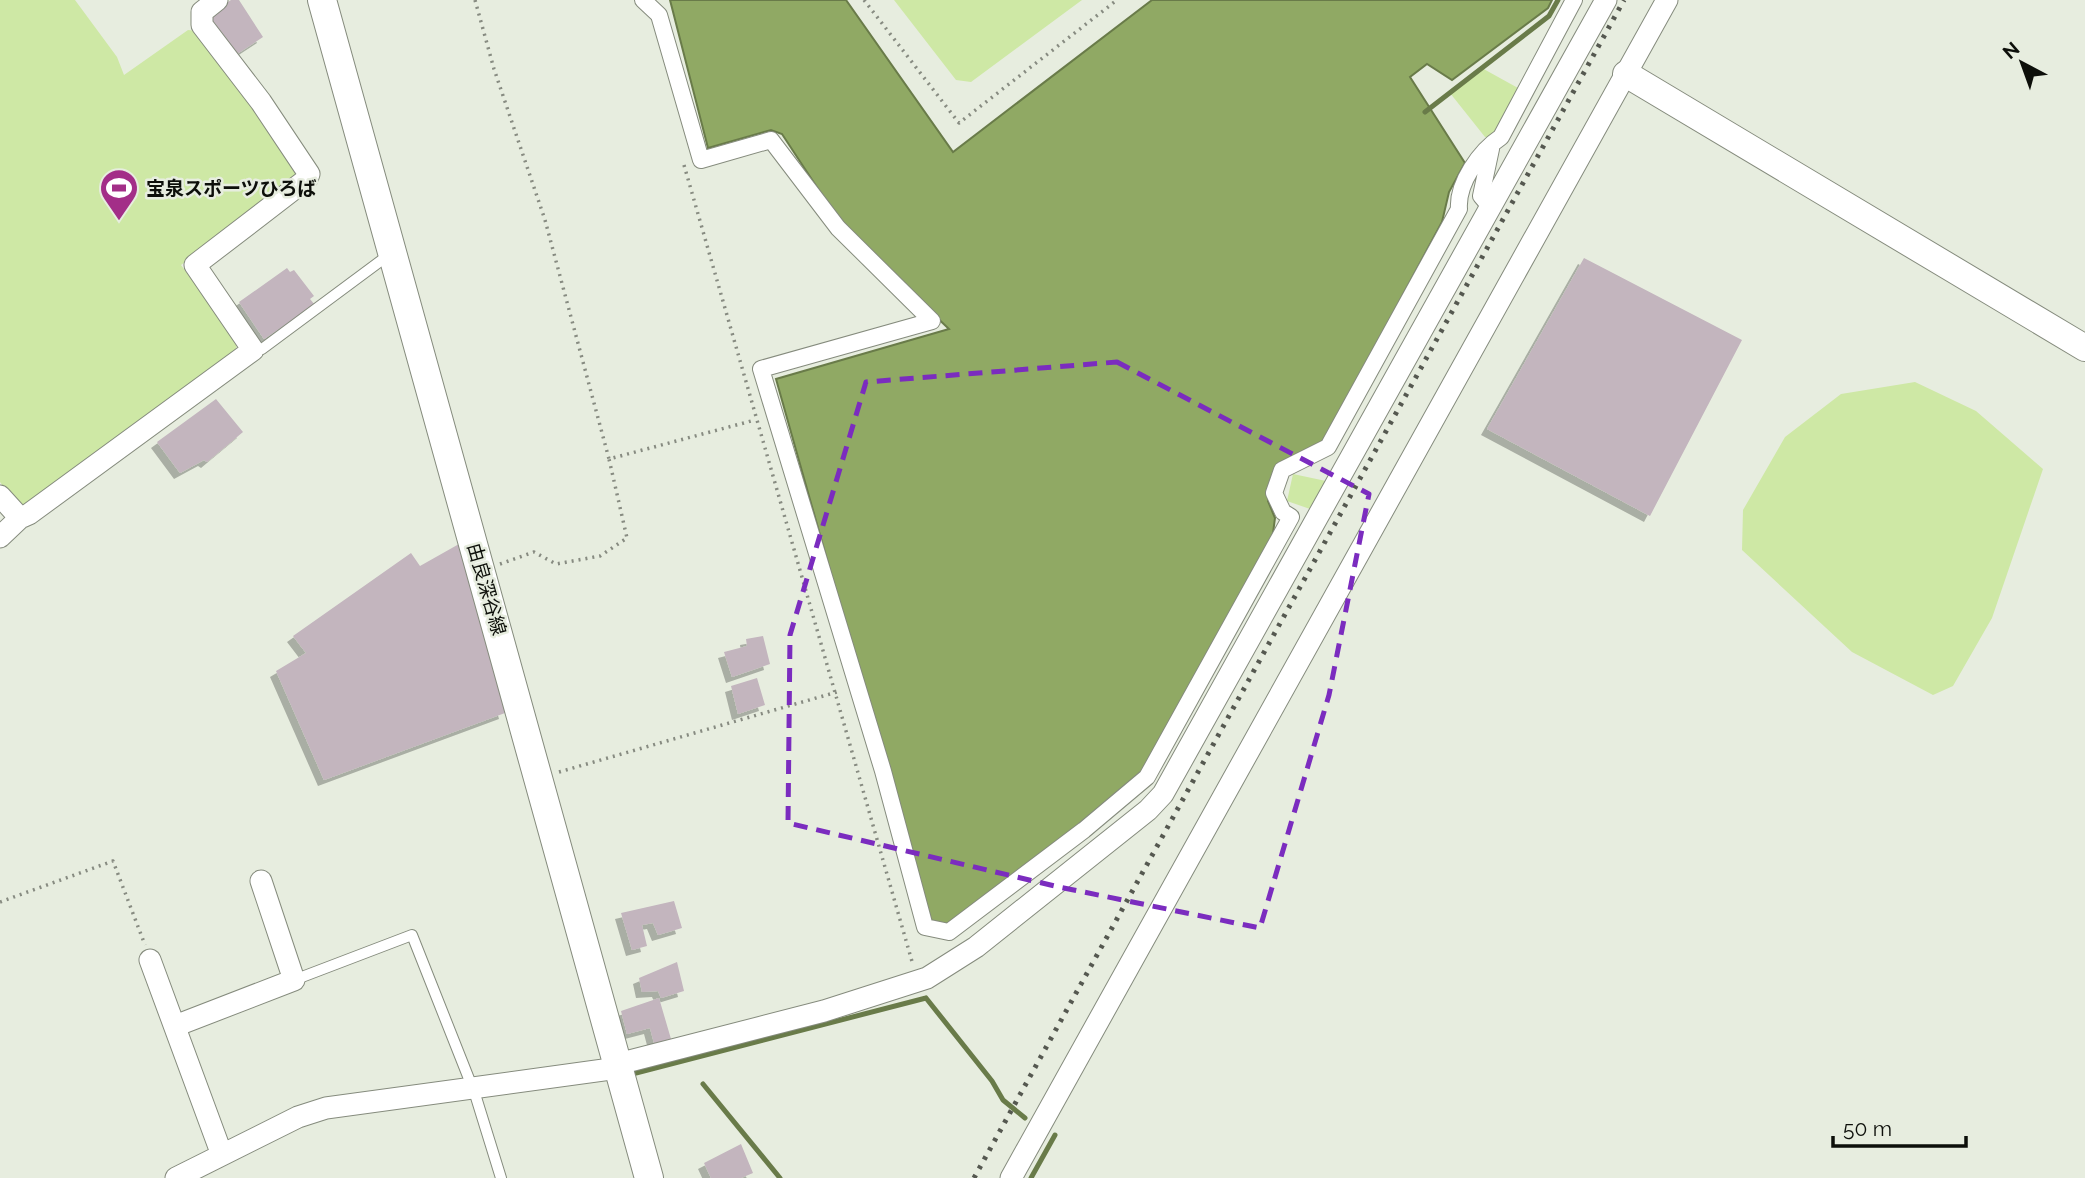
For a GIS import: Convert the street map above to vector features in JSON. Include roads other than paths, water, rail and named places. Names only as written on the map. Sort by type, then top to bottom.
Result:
[{"type":"main road","name":"由良深谷線","points":[[322,0],[386,258],[481,570],[649,1178]]},
{"type":"street","points":[[0,537],[20,518],[253,350],[195,265],[307,179],[309,174],[261,102],[202,25],[202,12],[217,0]]},
{"type":"street","points":[[643,0],[659,15],[701,160],[771,140],[838,228],[932,321],[761,369],[875,746],[925,927],[949,932],[1084,830],[1147,777],[1291,517],[1283,512],[1274,493],[1282,470],[1328,447],[1459,209],[1458,194],[1492,143],[1501,137],[1574,0]]},
{"type":"street","points":[[176,1178],[216,1165],[298,1117],[326,1108],[618,1066],[824,1011],[917,981],[976,947],[1148,810],[1163,793],[1606,0]]},
{"type":"street","points":[[1011,1178],[1667,0]]},
{"type":"street","points":[[1626,74],[2085,348]]},
{"type":"street","points":[[1491,208],[1481,196],[1492,143]]},
{"type":"street","points":[[0,496],[20,518]]},
{"type":"street","points":[[174,1026],[294,981],[261,881]]},
{"type":"street","points":[[150,960],[174,1026],[216,1165]]},
{"type":"lane","points":[[253,350],[262,349],[386,258]]},
{"type":"lane","points":[[294,981],[412,935],[473,1088],[501,1178]]},
{"type":"waterway","points":[[1425,112],[1549,16],[1558,0]]},
{"type":"waterway","points":[[926,998],[992,1081],[1003,1100],[1025,1118]]},
{"type":"waterway","points":[[636,1073],[926,998]]},
{"type":"waterway","points":[[703,1084],[780,1178]]},
{"type":"waterway","points":[[1031,1178],[1055,1135]]},
{"type":"railway","points":[[974,1178],[1624,0]]},
{"type":"place","name":"宝泉スポーツひろば","points":[[119,222]]}]
